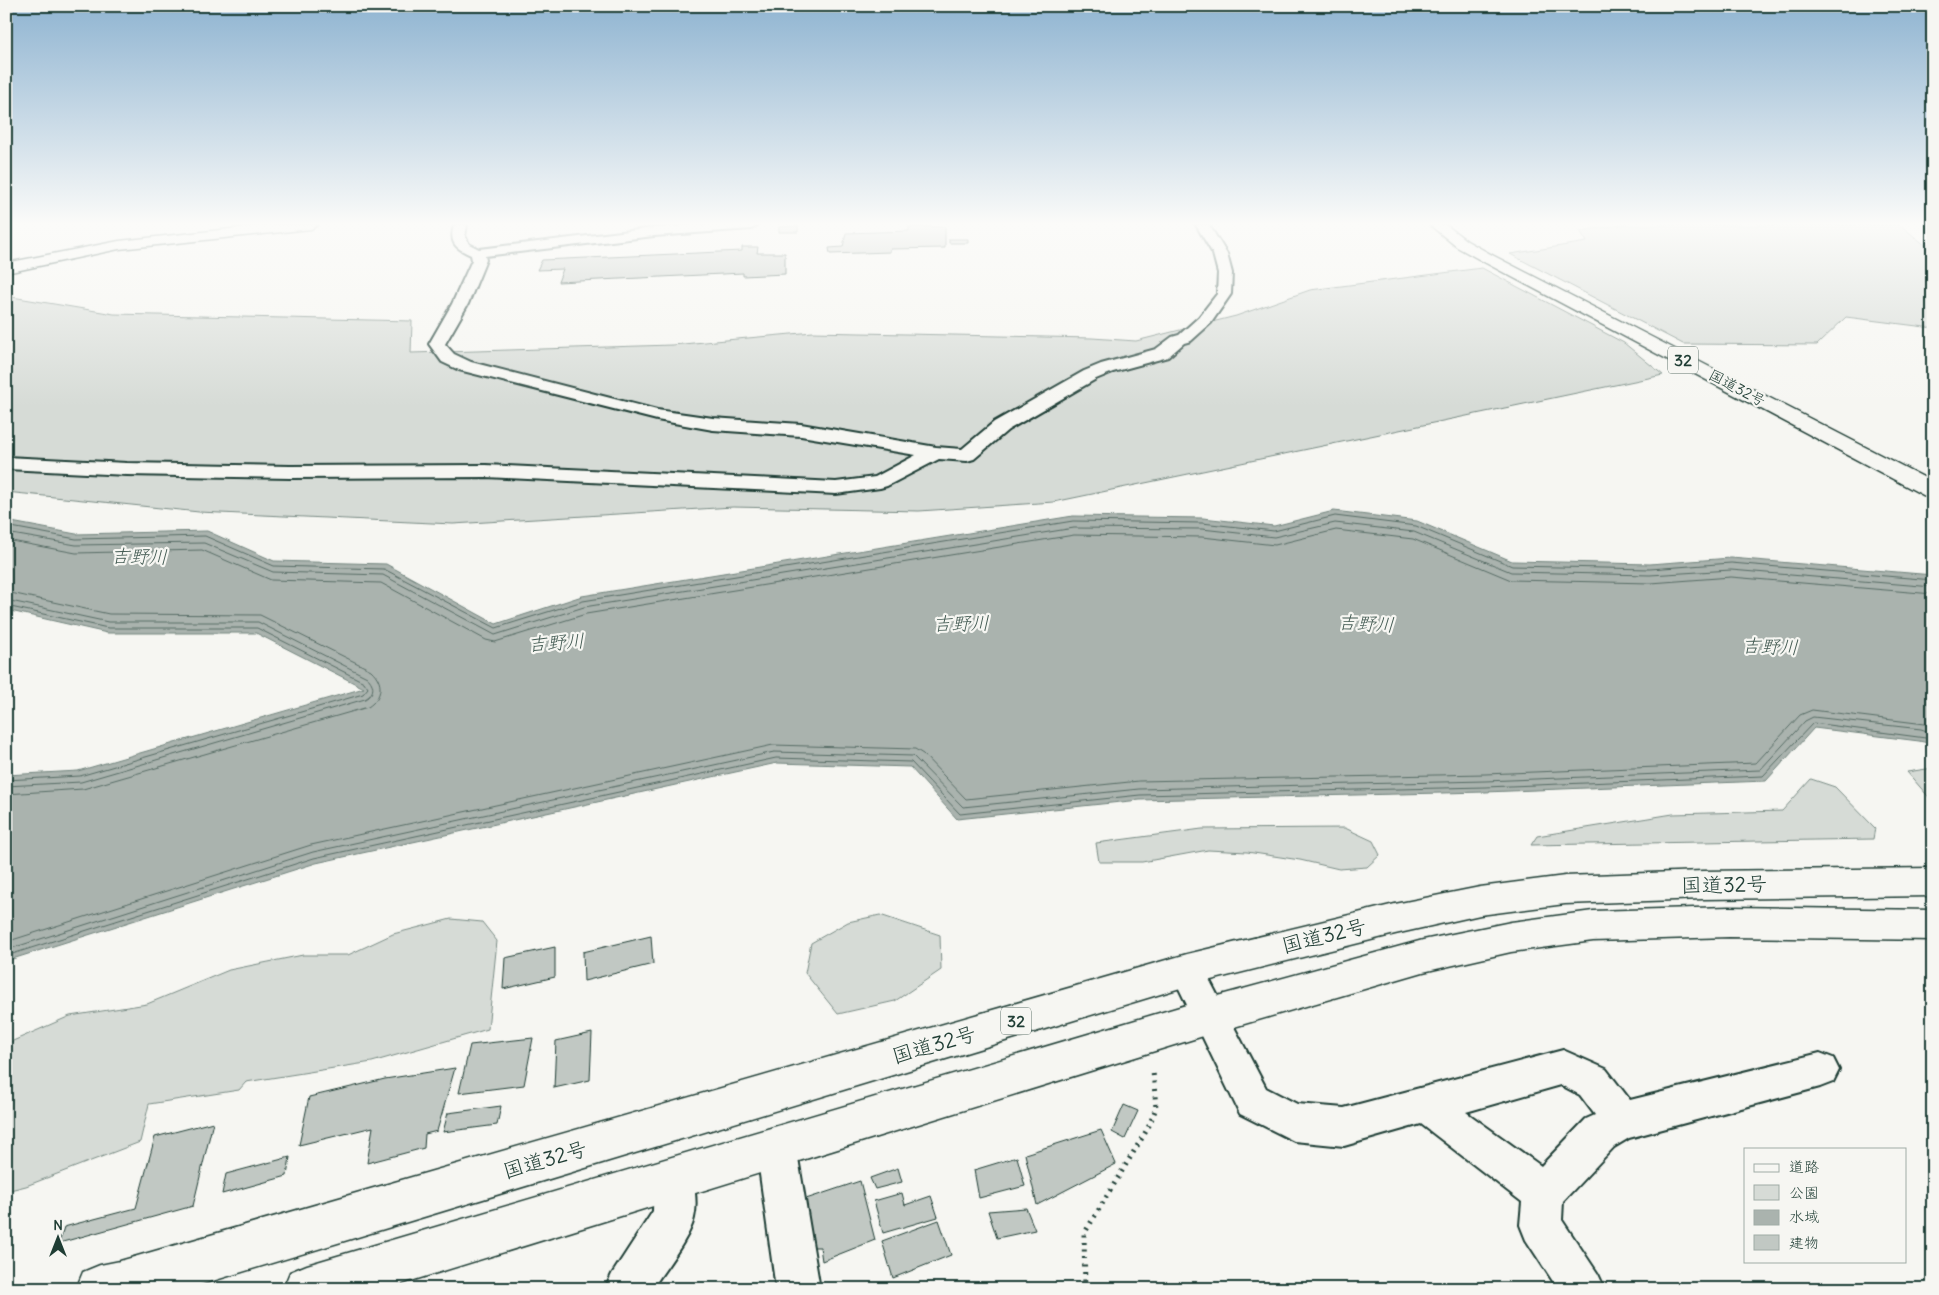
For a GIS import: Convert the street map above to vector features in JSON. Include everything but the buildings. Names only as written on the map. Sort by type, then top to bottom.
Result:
[{"type":"main road","name":"国道32号","points":[[1540,285],[1933,491]]},
{"type":"main road","name":"国道32号","points":[[111,1288],[1187,970],[1404,917],[1480,901],[1565,890],[1703,885],[1933,882]]},
{"type":"main road","name":"国道32号","points":[[307,1289],[1210,1016],[1423,956],[1511,937],[1584,927],[1729,922],[1933,925]]},
{"type":"street","points":[[468,285],[460,304],[437,344],[448,358],[465,366],[657,415],[713,424],[801,430],[936,453],[967,455],[1001,426],[1090,375],[1107,368],[1162,354],[1178,340],[1185,338],[1205,320],[1224,294],[1224,285]]},
{"type":"street","points":[[6,463],[290,472],[486,471],[836,488],[880,482],[936,453]]},
{"type":"street","points":[[1187,970],[1253,1101],[1294,1122],[1344,1127],[1563,1067],[1593,1082],[1622,1121]]},
{"type":"street","points":[[1583,1289],[1541,1226],[1543,1193],[1600,1133],[1622,1121],[1820,1070]]},
{"type":"street","points":[[1426,1104],[1543,1193]]},
{"type":"street","points":[[776,1146],[798,1289]]},
{"type":"street","points":[[627,1289],[674,1216],[674,1178]]},
{"type":"path","points":[[1085,1289],[1084,1234],[1148,1128],[1156,1108],[1154,1071]]},
{"type":"green space","points":[[1346,285],[1515,285],[1624,343],[1663,375],[1054,502],[919,511],[733,507],[453,524],[199,512],[6,492],[6,296],[114,314],[412,321],[411,353],[672,345],[813,332],[1092,338],[1136,341],[1236,316],[1310,290]]},
{"type":"green space","points":[[1570,285],[1933,285],[1933,328],[1846,317],[1817,345],[1683,344]]},
{"type":"green space","points":[[1933,768],[1933,802],[1907,772]]},
{"type":"green space","points":[[1811,779],[1835,787],[1875,828],[1873,839],[1531,845],[1537,836],[1673,814],[1782,811]]},
{"type":"green space","points":[[1345,828],[1373,841],[1380,855],[1367,867],[1339,869],[1300,860],[1247,852],[1208,850],[1142,862],[1099,862],[1096,843],[1202,829]]},
{"type":"green space","points":[[880,915],[940,935],[941,970],[895,1001],[838,1014],[805,973],[811,943],[848,922]]},
{"type":"green space","points":[[451,919],[482,922],[497,941],[488,1029],[372,1062],[246,1082],[239,1090],[149,1104],[140,1142],[26,1186],[6,1191],[6,1044],[70,1016],[147,1004],[229,970],[303,955],[348,955],[393,934]]},
{"type":"water","name":"吉野川","points":[[1334,511],[1417,521],[1512,561],[1650,564],[1731,558],[1933,575],[1933,744],[1814,728],[1766,781],[1485,792],[1140,800],[957,819],[910,767],[777,763],[316,863],[6,961],[6,775],[78,771],[364,688],[256,633],[107,633],[6,610],[6,521],[76,534],[207,531],[274,561],[386,564],[496,624],[582,596],[1073,516],[1203,518],[1274,526]]}]
